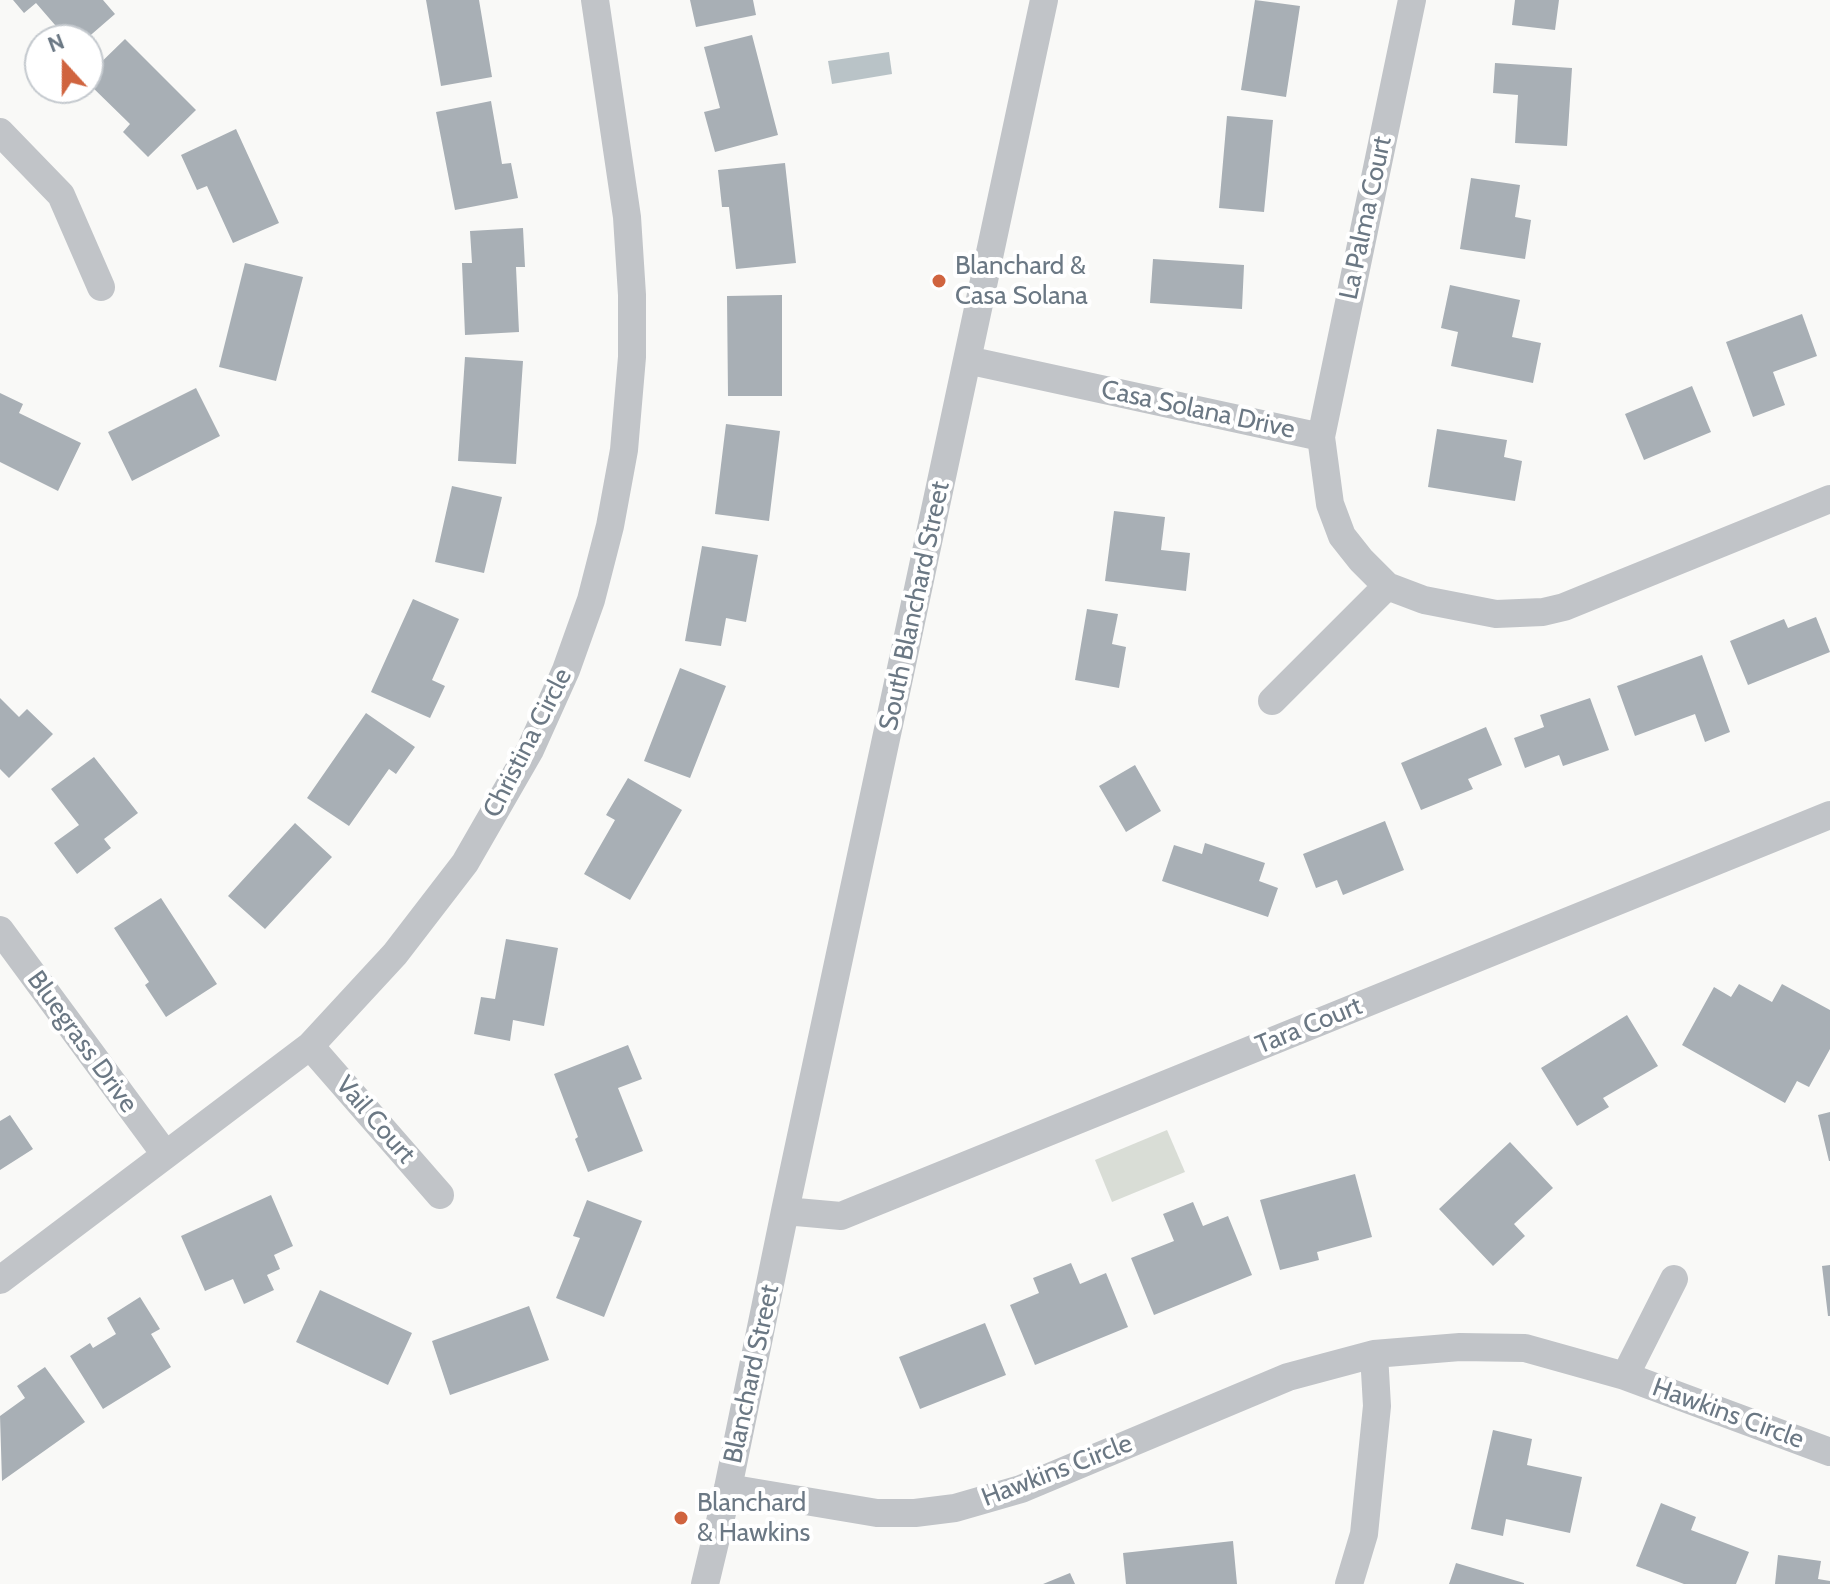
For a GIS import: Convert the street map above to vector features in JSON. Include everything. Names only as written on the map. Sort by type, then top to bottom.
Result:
[{"type":"street","name":"Christina Circle","points":[[0,1280],[310,1046],[395,954],[465,863],[530,750],[566,670],[591,600],[610,526],[624,450],[632,357],[627,217],[595,0]]},
{"type":"street","name":"South Blanchard Street","points":[[785,1211],[1044,0]]},
{"type":"street","name":"La Palma Court","points":[[1321,437],[1412,0]]},
{"type":"street","points":[[0,132],[61,195],[101,287]]},
{"type":"street","name":"Casa Solana Drive","points":[[967,360],[1321,437],[1330,504],[1342,536],[1361,560],[1387,586],[1424,600],[1496,614],[1543,612],[1564,607],[1830,499]]},
{"type":"street","points":[[1272,701],[1387,586]]},
{"type":"street","name":"Tara Court","points":[[785,1211],[841,1216],[1830,815]]},
{"type":"street","name":"Bluegrass Drive","points":[[0,930],[165,1154]]},
{"type":"street","name":"Vail Court","points":[[310,1046],[440,1195]]},
{"type":"street","name":"Blanchard Street","points":[[705,1584],[785,1211]]},
{"type":"street","name":"Hawkins Circle","points":[[1625,1376],[1674,1279]]},
{"type":"street","name":"Hawkins Circle","points":[[728,1488],[877,1513],[915,1513],[955,1508],[1021,1489],[1288,1377],[1374,1354],[1460,1347],[1525,1348],[1625,1376],[1830,1452]]},
{"type":"street","points":[[1349,1584],[1365,1519],[1377,1406],[1374,1354]]},
{"type":"shaded area","points":[[889,52],[892,74],[832,84],[828,61]]},
{"type":"shaded area","points":[[1167,1130],[1185,1172],[1112,1202],[1095,1160]]},
{"type":"building","points":[[13,0],[103,0],[115,14],[103,24],[54,24],[36,3],[24,13]]},
{"type":"building","points":[[426,0],[479,0],[492,77],[441,86]]},
{"type":"building","points":[[690,0],[753,0],[756,15],[696,27]]},
{"type":"building","points":[[1255,0],[1300,6],[1286,97],[1241,90]]},
{"type":"building","points":[[1515,0],[1559,0],[1555,30],[1512,25]]},
{"type":"building","points":[[752,35],[778,135],[715,152],[704,112],[720,108],[704,47]]},
{"type":"building","points":[[125,39],[196,110],[148,157],[123,132],[130,124],[104,99],[104,59]]},
{"type":"building","points":[[1495,63],[1572,68],[1567,146],[1515,143],[1518,95],[1493,93]]},
{"type":"building","points":[[491,101],[502,164],[511,163],[518,198],[455,210],[436,112]]},
{"type":"building","points":[[1227,116],[1273,120],[1264,212],[1219,208]]},
{"type":"building","points":[[236,129],[279,223],[233,243],[207,186],[197,190],[181,155]]},
{"type":"building","points":[[785,163],[796,263],[736,269],[729,207],[722,207],[718,170]]},
{"type":"building","points":[[1471,178],[1520,185],[1515,217],[1531,220],[1525,259],[1460,249]]},
{"type":"building","points":[[523,228],[525,267],[516,267],[519,332],[465,335],[462,263],[472,263],[470,231]]},
{"type":"building","points":[[1153,259],[1244,265],[1242,309],[1150,303]]},
{"type":"building","points":[[245,263],[303,277],[276,381],[219,367]]},
{"type":"building","points":[[1450,285],[1520,300],[1512,337],[1541,343],[1533,383],[1451,366],[1458,332],[1441,328]]},
{"type":"building","points":[[782,295],[782,396],[728,396],[727,296]]},
{"type":"building","points":[[1802,314],[1817,356],[1773,372],[1785,405],[1753,417],[1726,342]]},
{"type":"building","points":[[465,357],[523,361],[516,464],[458,461]]},
{"type":"building","points":[[1692,386],[1711,432],[1644,460],[1625,414]]},
{"type":"building","points":[[196,388],[220,436],[132,481],[108,432]]},
{"type":"building","points":[[0,393],[23,404],[19,413],[81,443],[58,491],[0,462]]},
{"type":"building","points":[[726,424],[780,431],[769,521],[715,514]]},
{"type":"building","points":[[1437,429],[1507,440],[1504,457],[1522,461],[1515,501],[1428,487]]},
{"type":"building","points":[[452,486],[502,497],[484,573],[435,562]]},
{"type":"building","points":[[1114,511],[1165,517],[1161,550],[1190,553],[1186,591],[1105,581]]},
{"type":"building","points":[[702,546],[758,555],[746,622],[726,618],[721,646],[685,641]]},
{"type":"building","points":[[413,599],[459,619],[432,680],[445,686],[430,718],[371,692]]},
{"type":"building","points":[[1087,609],[1118,614],[1112,644],[1126,647],[1119,688],[1075,680]]},
{"type":"building","points":[[1816,617],[1830,652],[1748,685],[1730,641],[1784,619],[1788,628]]},
{"type":"building","points":[[1702,655],[1730,732],[1705,742],[1695,714],[1635,736],[1617,686]]},
{"type":"building","points":[[680,668],[726,686],[690,778],[644,761]]},
{"type":"building","points":[[0,698],[19,717],[27,709],[53,734],[9,778],[0,769]]},
{"type":"building","points":[[1590,698],[1609,750],[1563,766],[1559,755],[1525,768],[1514,738],[1544,727],[1540,715]]},
{"type":"building","points":[[366,713],[415,747],[396,774],[389,769],[349,826],[307,798]]},
{"type":"building","points":[[1486,727],[1502,765],[1468,779],[1473,789],[1421,810],[1401,763]]},
{"type":"building","points":[[94,757],[138,813],[104,839],[111,848],[77,874],[54,843],[79,825],[51,789]]},
{"type":"building","points":[[1135,765],[1161,811],[1126,832],[1099,786]]},
{"type":"building","points":[[628,778],[682,810],[630,900],[584,874],[615,820],[606,815]]},
{"type":"building","points":[[1385,821],[1404,870],[1343,895],[1337,880],[1316,888],[1303,854]]},
{"type":"building","points":[[295,823],[332,857],[265,929],[228,896]]},
{"type":"building","points":[[1205,843],[1265,863],[1259,881],[1278,888],[1268,917],[1162,881],[1174,845],[1202,854]]},
{"type":"building","points":[[161,898],[217,984],[166,1017],[145,985],[149,982],[114,928]]},
{"type":"building","points":[[506,939],[558,948],[544,1026],[513,1020],[510,1041],[474,1034],[481,997],[495,999]]},
{"type":"building","points":[[1739,984],[1772,1002],[1782,984],[1830,1010],[1830,1049],[1809,1087],[1797,1081],[1785,1103],[1682,1045],[1714,987],[1731,997]]},
{"type":"building","points":[[1627,1015],[1658,1066],[1603,1098],[1609,1107],[1577,1126],[1541,1068]]},
{"type":"building","points":[[628,1045],[642,1079],[618,1088],[643,1151],[588,1172],[554,1074]]},
{"type":"building","points":[[1830,1112],[1830,1161],[1829,1161],[1818,1115]]},
{"type":"building","points":[[10,1115],[33,1149],[0,1170],[0,1121]]},
{"type":"building","points":[[1510,1142],[1553,1188],[1514,1224],[1525,1236],[1493,1266],[1439,1209]]},
{"type":"building","points":[[1355,1174],[1372,1237],[1317,1252],[1319,1260],[1280,1270],[1260,1200]]},
{"type":"building","points":[[271,1195],[293,1246],[274,1255],[280,1269],[267,1275],[274,1290],[244,1304],[233,1279],[205,1291],[181,1236]]},
{"type":"building","points":[[587,1200],[642,1221],[604,1317],[556,1298],[580,1238],[573,1236]]},
{"type":"building","points":[[1193,1202],[1203,1226],[1228,1216],[1252,1275],[1154,1315],[1131,1258],[1174,1241],[1163,1214]]},
{"type":"building","points":[[1071,1263],[1080,1284],[1106,1273],[1128,1327],[1035,1365],[1010,1305],[1039,1293],[1033,1278]]},
{"type":"building","points":[[1830,1265],[1830,1316],[1828,1316],[1822,1266]]},
{"type":"building","points":[[320,1290],[412,1333],[388,1385],[296,1342]]},
{"type":"building","points":[[140,1297],[160,1329],[151,1334],[171,1367],[103,1409],[70,1356],[90,1343],[93,1348],[116,1334],[107,1318]]},
{"type":"building","points":[[529,1306],[549,1360],[450,1395],[432,1341]]},
{"type":"building","points":[[985,1323],[1006,1375],[920,1409],[899,1357]]},
{"type":"building","points":[[45,1367],[85,1422],[2,1481],[0,1416],[25,1398],[17,1386]]},
{"type":"building","points":[[1493,1430],[1532,1439],[1527,1465],[1582,1477],[1570,1533],[1506,1519],[1503,1536],[1471,1529]]},
{"type":"building","points":[[1661,1503],[1696,1517],[1691,1530],[1749,1552],[1736,1584],[1684,1584],[1636,1566]]},
{"type":"building","points":[[1233,1541],[1237,1584],[1126,1584],[1123,1553]]},
{"type":"building","points":[[1778,1555],[1821,1561],[1818,1579],[1830,1581],[1830,1584],[1775,1584]]},
{"type":"building","points":[[1456,1563],[1524,1583],[1524,1584],[1449,1584]]},
{"type":"building","points":[[1070,1573],[1075,1584],[1043,1584]]},
{"type":"place","name":"Blanchard & Casa Solana","points":[[939,281]]},
{"type":"place","name":"Blanchard & Hawkins","points":[[681,1518]]}]
